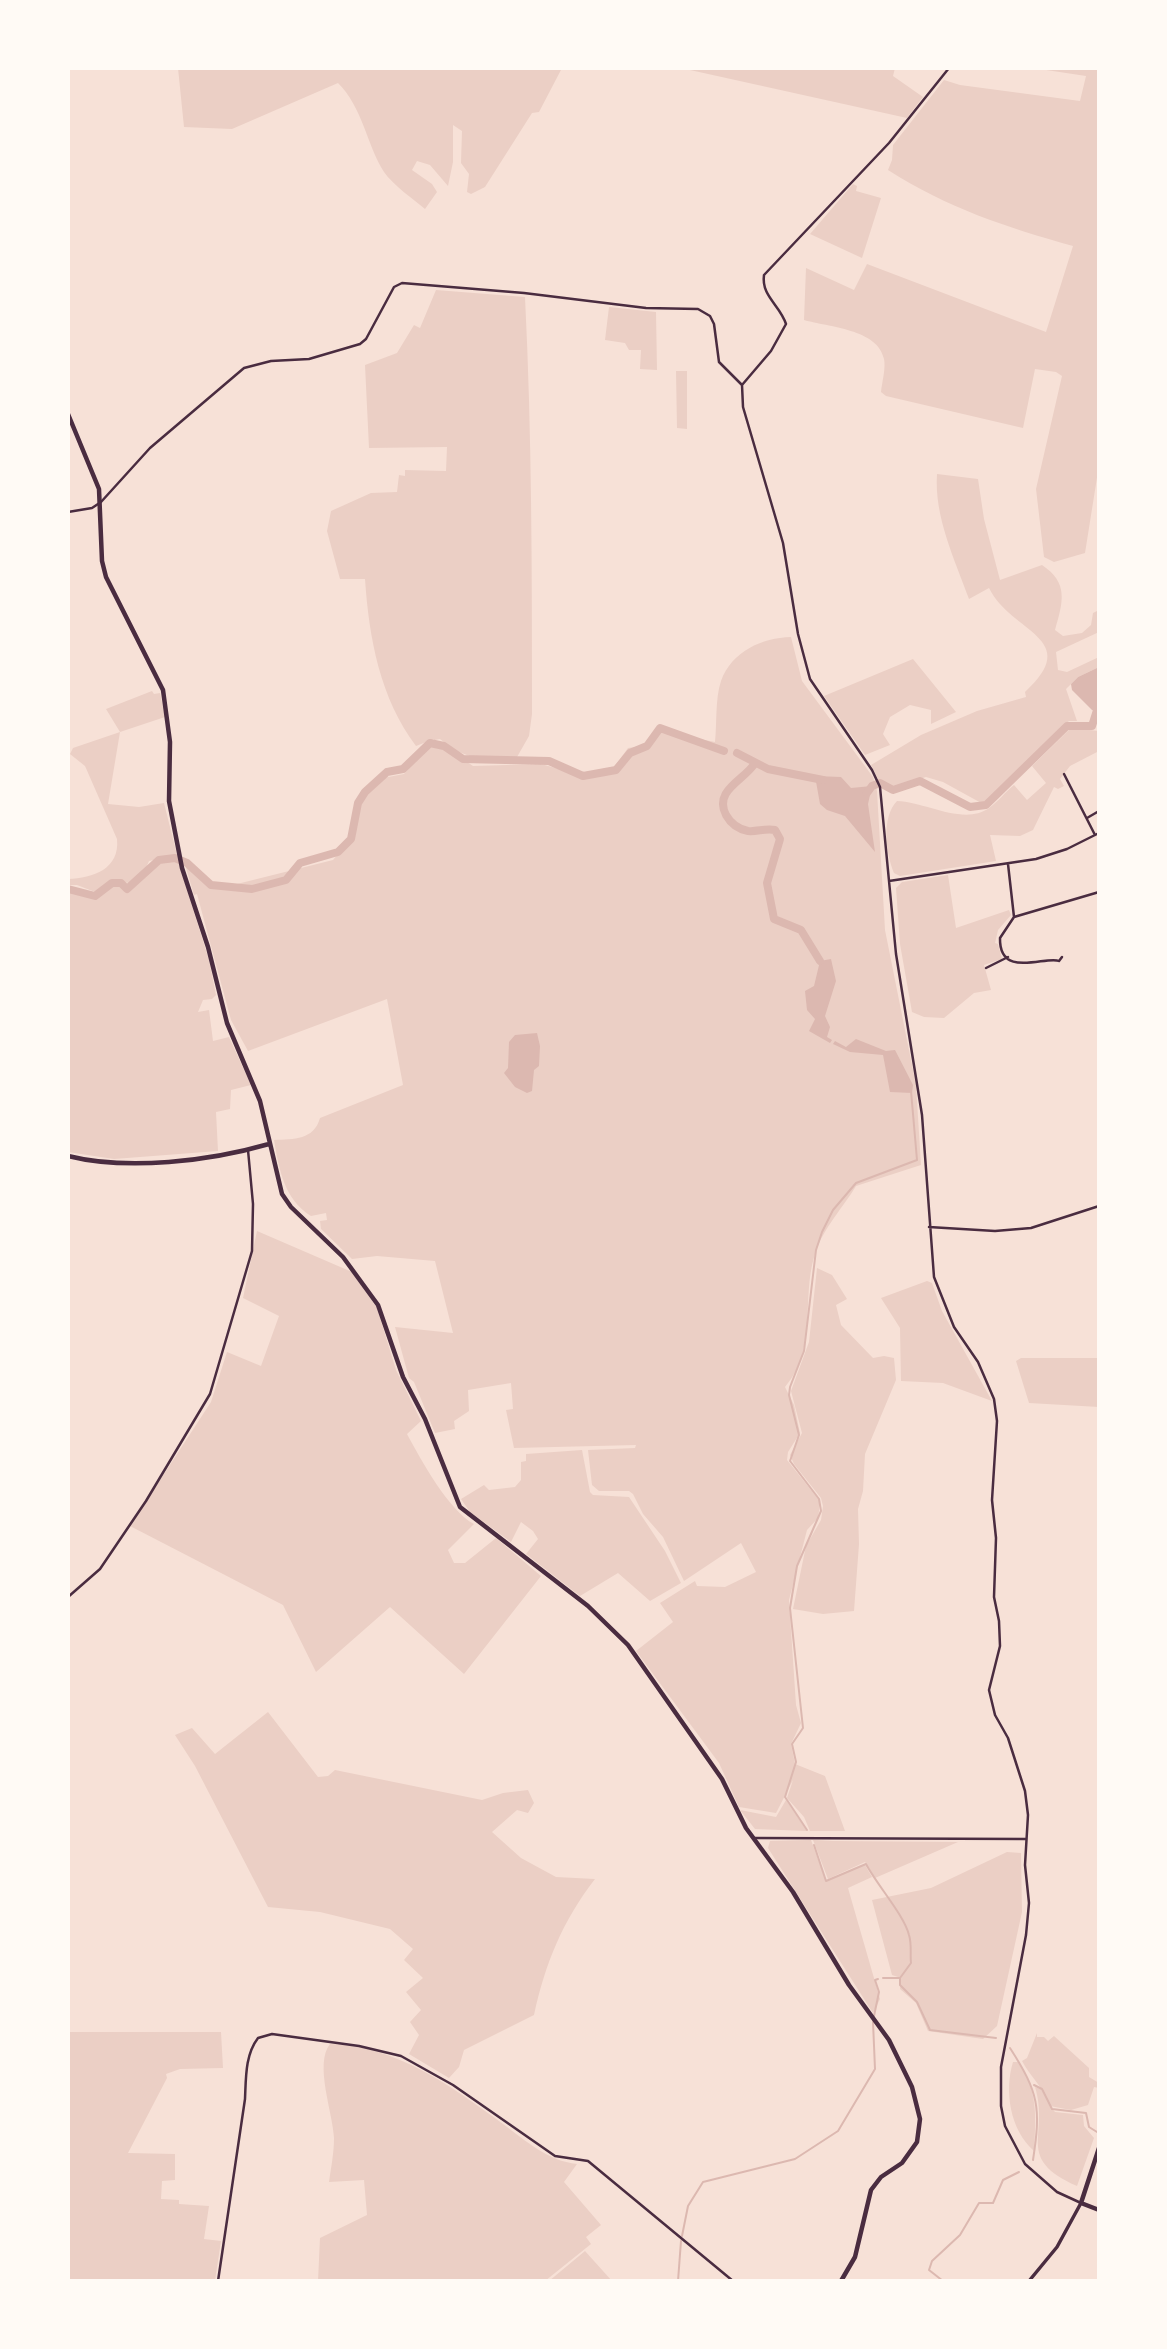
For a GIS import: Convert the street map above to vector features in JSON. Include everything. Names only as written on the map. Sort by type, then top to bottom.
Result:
[{"type":"main road","points":[[68,414],[99,489],[104,569],[158,678],[166,702],[169,802],[182,868],[208,947],[227,1023],[260,1101],[275,1174],[287,1202],[343,1257],[378,1305],[403,1377],[425,1419],[460,1507],[588,1606],[619,1634],[722,1779],[740,1818],[793,1892],[876,2021],[912,2087],[918,2108],[919,2135],[906,2159],[881,2177],[871,2190],[855,2257],[841,2281]]},
{"type":"main road","points":[[68,1156],[120,1163],[218,1156],[269,1144]]},
{"type":"main road","points":[[1099,2148],[1081,2203],[1099,2210]]},
{"type":"street","points":[[742,385],[771,351],[786,324],[782,313],[764,291],[765,275],[890,143],[949,68]]},
{"type":"street","points":[[68,512],[92,508],[101,502],[150,448],[217,394],[230,378],[244,368],[257,364],[309,359],[360,344],[366,339],[394,287],[402,284],[524,293],[646,309],[698,309],[710,316],[714,324],[717,358],[722,369],[742,385],[747,427],[783,543],[798,634],[810,679],[880,787],[896,954],[922,1115],[929,1227],[937,1290],[954,1327],[978,1362],[996,1410],[992,1500],[996,1538],[994,1597],[1000,1646],[989,1690],[995,1715],[1009,1738],[1025,1791],[1028,1815],[1026,1839],[1029,1903],[1027,1935],[1001,2067],[1001,2106],[1009,2137],[1025,2164],[1057,2192],[1081,2203],[1061,2241],[1029,2281]]},
{"type":"street","points":[[889,881],[1007,864],[1067,849],[1097,834],[1064,774]]},
{"type":"street","points":[[1087,818],[1099,811]]},
{"type":"street","points":[[1007,864],[1014,917]]},
{"type":"street","points":[[1008,957],[1000,938],[1014,917],[1099,892]]},
{"type":"street","points":[[989,961],[988,967],[1008,957],[1032,965],[1053,959],[1059,961],[1062,957]]},
{"type":"street","points":[[68,1597],[100,1568],[146,1501],[210,1394],[252,1251],[253,1204],[248,1150]]},
{"type":"street","points":[[929,1227],[995,1231],[1031,1228],[1099,1206]]},
{"type":"street","points":[[753,1838],[1026,1839]]},
{"type":"street","points":[[218,2281],[245,2099],[246,2072],[254,2043],[258,2038],[272,2034],[359,2046],[401,2056],[453,2085],[555,2156],[588,2161],[733,2281]]},
{"type":"shaded area","points":[[178,68],[562,68],[539,112],[532,113],[485,187],[471,194],[467,192],[469,174],[461,163],[462,131],[453,125],[453,162],[448,186],[430,165],[417,161],[412,170],[432,184],[437,192],[425,209],[384,172],[359,114],[338,83],[232,129],[184,127]]},
{"type":"shaded area","points":[[681,68],[895,68],[893,76],[923,97],[907,118]]},
{"type":"shaded area","points":[[1033,68],[1099,68],[1099,465],[1085,553],[1054,562],[1044,557],[1036,489],[1062,376],[1056,372],[1035,369],[1023,428],[886,396],[881,392],[884,359],[880,349],[872,341],[851,331],[804,320],[806,268],[854,290],[867,264],[1046,332],[1073,246],[955,206],[888,170],[893,145],[944,80],[960,85],[1080,101],[1086,76]]},
{"type":"shaded area","points":[[853,184],[857,186],[856,191],[881,198],[862,258],[810,234]]},
{"type":"shaded area","points":[[436,290],[525,297],[532,558],[532,714],[529,736],[517,757],[472,757],[454,750],[440,739],[435,740],[473,766],[541,764],[588,777],[612,770],[628,748],[649,745],[659,731],[715,742],[721,681],[732,662],[759,643],[791,637],[802,681],[873,777],[877,791],[885,930],[916,1085],[921,1165],[856,1186],[829,1226],[819,1243],[811,1268],[806,1339],[802,1356],[785,1387],[794,1405],[800,1433],[788,1452],[787,1460],[819,1500],[818,1518],[807,1530],[789,1600],[796,1705],[801,1723],[791,1744],[795,1764],[825,1776],[845,1831],[810,1831],[804,1817],[787,1798],[793,1780],[776,1813],[739,1807],[719,1763],[636,1651],[673,1622],[660,1603],[695,1581],[697,1586],[725,1587],[756,1572],[741,1543],[684,1581],[663,1537],[643,1514],[633,1494],[629,1491],[599,1491],[592,1485],[588,1450],[635,1448],[636,1445],[514,1448],[506,1410],[513,1409],[511,1383],[468,1390],[469,1411],[454,1421],[455,1429],[435,1433],[414,1382],[409,1378],[395,1327],[453,1333],[435,1261],[377,1256],[352,1259],[321,1229],[320,1221],[327,1220],[326,1213],[311,1216],[289,1192],[281,1172],[274,1140],[302,1137],[313,1131],[320,1118],[403,1085],[387,999],[248,1051],[231,1020],[197,894],[194,895],[184,861],[197,877],[221,888],[333,860],[351,839],[362,796],[383,778],[404,774],[434,739],[416,746],[393,708],[373,645],[365,579],[340,579],[327,531],[331,511],[371,493],[397,492],[399,475],[405,476],[405,470],[446,471],[447,447],[369,448],[365,365],[397,353],[414,325],[420,328]]},
{"type":"shaded area","points":[[609,307],[656,312],[657,370],[640,369],[641,350],[629,350],[625,343],[605,340]]},
{"type":"shaded area","points":[[676,371],[687,371],[687,429],[677,428]]},
{"type":"shaded area","points":[[937,474],[978,479],[984,519],[1000,580],[1042,565],[1057,579],[1062,602],[1055,630],[1063,636],[1082,633],[1091,625],[1093,613],[1099,610],[1099,632],[1056,652],[1058,670],[1067,672],[1099,657],[1099,667],[1078,677],[1066,689],[1077,721],[1069,721],[983,804],[943,782],[926,777],[892,788],[880,783],[871,765],[921,735],[977,711],[1026,697],[1025,692],[1041,674],[1047,659],[1045,647],[1037,637],[999,603],[989,588],[969,599],[942,522]]},
{"type":"shaded area","points":[[913,659],[956,712],[931,724],[931,710],[910,705],[890,717],[883,734],[890,745],[865,755],[824,696]]},
{"type":"shaded area","points":[[1099,667],[1099,712],[1092,710],[1072,690],[1071,684],[1078,677]]},
{"type":"shaded area","points":[[152,691],[154,694],[160,693],[165,717],[120,732],[106,709]]},
{"type":"shaded area","points":[[1071,728],[1099,731],[1099,751],[1070,766],[1060,779],[1064,786],[1058,789],[1054,787],[1033,830],[1020,836],[990,835],[996,861],[900,876],[894,873],[886,836],[889,816],[897,801],[968,815],[989,808],[1014,785],[1027,800],[1046,783],[1032,766]]},
{"type":"shaded area","points":[[120,732],[108,804],[139,807],[164,803],[177,855],[149,861],[144,872],[133,883],[109,882],[95,892],[77,885],[68,885],[68,879],[87,877],[103,870],[114,858],[117,839],[85,766],[70,754],[73,748]]},
{"type":"shaded area","points":[[815,776],[841,777],[851,788],[872,786],[868,804],[875,852],[845,816],[827,810],[820,804]]},
{"type":"shaded area","points":[[174,859],[178,861],[209,960],[216,995],[212,999],[203,1000],[198,1012],[209,1010],[213,1041],[229,1037],[251,1085],[231,1090],[230,1109],[216,1112],[218,1151],[114,1159],[68,1152],[68,890],[91,894],[111,885],[127,888],[148,871],[151,865]]},
{"type":"shaded area","points":[[948,875],[956,928],[1009,910],[1011,915],[998,930],[995,943],[998,944],[1002,959],[984,965],[991,990],[974,993],[944,1018],[924,1017],[912,1012],[900,944],[896,888],[902,882]]},
{"type":"shaded area","points":[[831,959],[836,981],[825,1016],[830,1027],[827,1037],[832,1040],[830,1043],[809,1031],[815,1019],[807,1010],[805,991],[814,986],[820,961]]},
{"type":"shaded area","points":[[537,1033],[540,1046],[539,1066],[534,1070],[532,1091],[527,1093],[515,1087],[504,1073],[508,1068],[509,1042],[515,1035]]},
{"type":"shaded area","points":[[856,1039],[886,1051],[895,1050],[913,1085],[912,1093],[890,1092],[883,1055],[850,1052],[833,1044],[835,1041],[846,1047]]},
{"type":"shaded area","points":[[257,1231],[352,1272],[377,1308],[396,1370],[421,1421],[407,1434],[446,1497],[474,1524],[448,1550],[454,1563],[465,1563],[496,1538],[541,1576],[464,1674],[390,1607],[316,1672],[283,1605],[130,1526],[211,1402],[227,1352],[261,1366],[279,1316],[243,1298]]},
{"type":"shaded area","points":[[817,1268],[832,1275],[847,1299],[836,1305],[841,1325],[873,1358],[894,1358],[896,1380],[865,1454],[863,1491],[858,1509],[859,1544],[854,1611],[823,1614],[793,1609],[806,1546],[821,1520],[823,1506],[821,1498],[790,1455],[802,1433],[791,1391],[809,1342]]},
{"type":"shaded area","points":[[927,1281],[932,1283],[942,1311],[992,1401],[943,1383],[901,1381],[900,1328],[881,1298]]},
{"type":"shaded area","points":[[1021,1358],[1099,1358],[1099,1407],[1029,1403],[1016,1361]]},
{"type":"shaded area","points":[[582,1450],[590,1492],[593,1495],[629,1497],[665,1551],[681,1583],[650,1601],[618,1573],[580,1596],[526,1554],[538,1539],[533,1531],[521,1522],[511,1542],[470,1512],[461,1499],[484,1485],[489,1490],[515,1487],[521,1480],[521,1462],[526,1461],[526,1454]]},
{"type":"shaded area","points":[[268,1712],[318,1777],[328,1776],[335,1770],[482,1800],[503,1793],[528,1790],[534,1803],[528,1813],[517,1810],[492,1832],[521,1858],[556,1877],[595,1879],[574,1910],[557,1943],[534,2015],[464,2050],[459,2067],[449,2078],[409,2054],[419,2035],[410,2022],[421,2010],[406,1992],[423,1978],[404,1960],[413,1949],[390,1929],[320,1912],[268,1907],[195,1766],[175,1735],[192,1728],[215,1754]]},
{"type":"shaded area","points":[[786,1800],[807,1831],[755,1829],[740,1810],[776,1817]]},
{"type":"shaded area","points":[[811,1840],[826,1881],[865,1865],[872,1877],[848,1888],[880,1999],[873,2013],[768,1848],[770,1841]]},
{"type":"shaded area","points":[[813,1840],[958,1842],[875,1878],[865,1862],[828,1879]]},
{"type":"shaded area","points":[[1007,1852],[1021,1853],[1022,1912],[997,2026],[983,2039],[928,2031],[916,2003],[900,1989],[901,1978],[892,1975],[872,1900],[931,1888]]},
{"type":"shaded area","points":[[68,2032],[221,2032],[223,2068],[180,2069],[166,2074],[167,2078],[128,2153],[175,2154],[175,2180],[162,2181],[161,2199],[179,2200],[179,2204],[209,2206],[204,2239],[221,2241],[215,2281],[68,2281]]},
{"type":"shaded area","points":[[1037,2033],[1037,2037],[1044,2037],[1048,2041],[1054,2036],[1089,2068],[1089,2077],[1099,2083],[1099,2088],[1094,2087],[1088,2105],[1071,2110],[1050,2106],[1055,2112],[1083,2115],[1084,2126],[1094,2138],[1077,2186],[1046,2166],[1040,2155],[1039,2104],[1035,2087],[1041,2089],[1022,2061],[1027,2058]]},
{"type":"shaded area","points":[[330,2044],[355,2046],[400,2060],[443,2083],[538,2149],[556,2159],[577,2164],[564,2182],[601,2225],[586,2237],[591,2244],[545,2281],[318,2281],[320,2238],[367,2215],[364,2180],[329,2182],[334,2138],[324,2064]]},
{"type":"shaded area","points":[[1013,2062],[1019,2062],[1033,2094],[1034,2151],[1019,2132],[1011,2110],[1009,2085]]},
{"type":"shaded area","points":[[585,2251],[612,2281],[549,2281]]},
{"type":"waterway","points":[[867,793],[872,786],[880,783],[893,790],[920,781],[970,807],[986,805],[1067,726],[1092,726],[1099,704]]},
{"type":"waterway","points":[[68,889],[95,896],[112,883],[121,883],[127,889],[159,860],[175,858],[187,863],[211,885],[252,889],[286,880],[300,863],[338,852],[351,839],[358,803],[365,792],[387,772],[403,769],[430,743],[444,746],[463,759],[549,761],[583,776],[616,770],[630,753],[647,746],[660,728],[724,751]]},
{"type":"waterway","points":[[737,753],[768,769],[823,780]]},
{"type":"waterway","points":[[755,763],[727,792],[723,806],[730,821],[741,829],[775,830],[780,839],[767,883],[774,919],[801,930],[820,961]]},
{"type":"waterway","points":[[807,1830],[785,1797],[796,1762],[792,1744],[803,1728],[790,1608],[797,1566],[821,1511],[819,1499],[790,1461],[799,1435],[789,1395],[790,1387],[804,1351],[816,1250],[833,1210],[856,1183],[917,1160],[911,1091]]},
{"type":"waterway","points":[[814,1845],[826,1881],[866,1864],[896,1909],[906,1927],[911,1945],[911,1963],[900,1978],[900,1985],[917,2002],[930,2030],[996,2038]]},
{"type":"waterway","points":[[883,1978],[900,1978]]},
{"type":"waterway","points":[[874,2016],[879,1992],[875,1980],[878,1979]]},
{"type":"waterway","points":[[682,2236],[688,2206],[703,2182],[795,2159],[838,2131],[875,2069],[873,2022]]},
{"type":"waterway","points":[[1010,2048],[1027,2077],[1035,2101],[1037,2127],[1033,2160]]},
{"type":"waterway","points":[[1034,2085],[1042,2089],[1052,2109],[1086,2113],[1089,2127],[1097,2132]]},
{"type":"waterway","points":[[943,2281],[929,2270],[932,2261],[960,2235],[979,2203],[993,2203],[1003,2180],[1019,2172]]},
{"type":"waterway","points":[[678,2281],[681,2241]]}]
